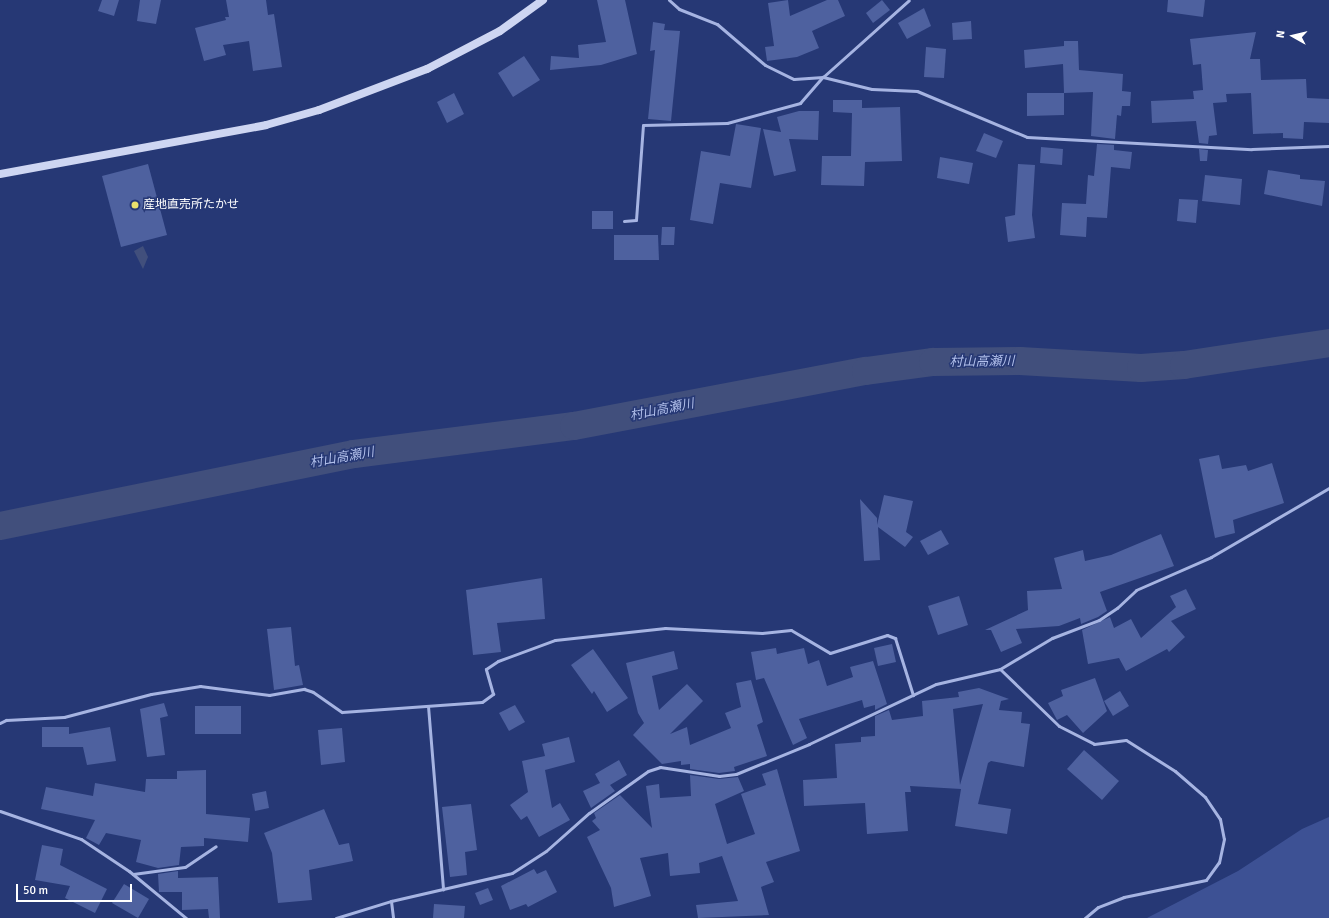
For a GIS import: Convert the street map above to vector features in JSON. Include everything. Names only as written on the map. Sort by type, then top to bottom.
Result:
[{"type":"street","points":[[0,174],[266,124],[320,110],[427,69],[500,31],[543,0]]},
{"type":"lane","points":[[669,0],[678,9],[717,24],[765,65],[794,79],[823,77],[872,89],[917,91],[1027,137],[1252,149],[1329,146]]},
{"type":"lane","points":[[624,221],[636,220],[643,125],[727,122],[800,103],[823,77],[909,0]]},
{"type":"lane","points":[[336,918],[391,901],[512,873],[546,851],[598,805],[648,771],[660,767],[718,776],[736,774],[809,744],[936,684],[1000,670],[1052,638],[1099,620],[1117,608],[1136,590],[1212,557],[1329,488]]},
{"type":"lane","points":[[0,723],[6,720],[64,717],[151,694],[200,686],[268,695],[304,689],[313,692],[342,712],[482,702],[493,694],[486,669],[498,661],[555,640],[665,628],[762,633],[791,630],[830,653],[887,635],[895,638],[913,695]]},
{"type":"lane","points":[[1000,670],[1059,726],[1094,744],[1126,740],[1175,771],[1205,796],[1220,818],[1224,839],[1219,862],[1206,880],[1124,897],[1098,907],[1085,918]]},
{"type":"lane","points":[[428,706],[443,889]]},
{"type":"lane","points":[[0,811],[82,839],[133,874],[186,918]]},
{"type":"lane","points":[[133,874],[185,867],[216,846]]},
{"type":"lane","points":[[391,901],[393,918]]},
{"type":"shaded area","points":[[143,246],[148,257],[143,269],[134,251]]},
{"type":"shaded area","points":[[1329,817],[1329,918],[1147,918],[1238,871],[1302,829]]},
{"type":"building","points":[[102,0],[119,0],[114,16],[98,11]]},
{"type":"building","points":[[140,0],[161,0],[156,24],[137,21]]},
{"type":"building","points":[[226,0],[266,0],[268,15],[274,14],[282,67],[253,71],[249,41],[223,45],[226,55],[204,61],[195,28],[226,20],[225,17],[229,17]]},
{"type":"building","points":[[597,0],[625,0],[637,54],[601,65],[550,70],[551,56],[579,58],[578,45],[606,42]]},
{"type":"building","points":[[788,0],[790,16],[827,0],[838,0],[845,16],[812,31],[819,48],[797,57],[767,61],[765,47],[774,46],[768,3]]},
{"type":"building","points":[[882,0],[890,10],[873,23],[866,13]]},
{"type":"building","points":[[1168,0],[1205,0],[1203,17],[1167,12]]},
{"type":"building","points":[[924,8],[931,26],[907,39],[898,23]]},
{"type":"building","points":[[971,21],[972,39],[953,40],[952,23]]},
{"type":"building","points":[[653,22],[665,24],[664,30],[680,31],[671,121],[648,119],[655,50],[650,51]]},
{"type":"building","points":[[1256,32],[1250,59],[1260,59],[1261,80],[1306,79],[1307,98],[1329,99],[1329,123],[1304,122],[1303,139],[1283,138],[1283,133],[1253,134],[1251,93],[1226,94],[1227,102],[1213,103],[1217,135],[1209,136],[1208,144],[1199,143],[1196,121],[1152,123],[1151,101],[1194,99],[1193,91],[1203,90],[1201,64],[1193,65],[1190,39]]},
{"type":"building","points":[[1064,41],[1078,41],[1079,70],[1123,74],[1122,91],[1131,92],[1130,106],[1122,106],[1121,116],[1117,115],[1115,139],[1091,136],[1093,92],[1064,93],[1063,64],[1025,68],[1024,50],[1064,46]]},
{"type":"building","points":[[926,47],[946,49],[944,78],[924,77]]},
{"type":"building","points":[[524,56],[540,80],[513,97],[498,73]]},
{"type":"building","points":[[454,93],[464,114],[447,123],[437,102]]},
{"type":"building","points":[[1027,93],[1064,93],[1064,115],[1027,116]]},
{"type":"building","points":[[833,100],[862,100],[862,108],[900,107],[902,161],[865,162],[864,186],[821,185],[822,156],[851,156],[852,113],[833,112]]},
{"type":"building","points":[[799,111],[819,111],[818,140],[789,139],[796,171],[774,176],[763,129],[781,132],[777,117]]},
{"type":"building","points":[[736,124],[761,128],[751,188],[720,183],[713,224],[690,220],[701,151],[730,156]]},
{"type":"building","points":[[984,133],[1003,141],[996,158],[976,151]]},
{"type":"building","points":[[1097,144],[1114,145],[1114,150],[1132,152],[1130,169],[1111,167],[1107,218],[1087,217],[1086,237],[1060,235],[1062,203],[1086,204],[1088,175],[1094,176]]},
{"type":"building","points":[[1041,147],[1063,149],[1062,165],[1040,163]]},
{"type":"building","points":[[1199,149],[1208,150],[1207,161],[1200,161]]},
{"type":"building","points":[[940,157],[973,163],[969,184],[937,178]]},
{"type":"building","name":"産地直売所たかせ","points":[[148,164],[167,235],[121,247],[102,176]]},
{"type":"building","points":[[1018,164],[1035,165],[1032,215],[1035,238],[1008,242],[1005,217],[1015,215]]},
{"type":"building","points":[[1268,170],[1300,175],[1300,179],[1325,181],[1322,206],[1264,194]]},
{"type":"building","points":[[1205,175],[1242,179],[1240,205],[1202,201]]},
{"type":"building","points":[[1179,199],[1198,200],[1196,223],[1177,221]]},
{"type":"building","points":[[592,211],[613,211],[613,229],[592,229]]},
{"type":"building","points":[[662,227],[675,227],[674,245],[661,245]]},
{"type":"building","points":[[614,235],[658,235],[659,260],[614,260]]},
{"type":"building","points":[[1219,455],[1222,469],[1246,465],[1248,471],[1272,463],[1284,503],[1233,520],[1235,533],[1215,538],[1199,459]]},
{"type":"building","points":[[884,495],[913,501],[906,532],[913,537],[905,547],[878,527],[880,560],[864,561],[860,499],[877,518],[877,525]]},
{"type":"building","points":[[941,530],[949,544],[928,555],[920,541]]},
{"type":"building","points":[[1161,534],[1174,566],[1100,592],[1107,611],[1098,617],[1081,624],[1080,618],[1059,626],[1016,629],[1022,643],[1001,652],[991,630],[985,630],[1028,610],[1027,591],[1062,589],[1054,558],[1083,550],[1085,561],[1111,555]]},
{"type":"building","points":[[542,578],[545,619],[497,623],[501,652],[473,655],[466,590]]},
{"type":"building","points":[[1186,589],[1196,609],[1171,621],[1185,637],[1169,652],[1167,649],[1126,671],[1119,658],[1088,664],[1082,630],[1110,617],[1114,628],[1131,619],[1141,638],[1176,607],[1170,596]]},
{"type":"building","points":[[959,596],[968,625],[938,635],[928,606]]},
{"type":"building","points":[[291,627],[295,666],[299,665],[303,685],[274,690],[267,629]]},
{"type":"building","points":[[892,644],[896,662],[878,666],[874,648]]},
{"type":"building","points":[[776,648],[777,654],[804,648],[808,664],[819,660],[827,686],[853,677],[850,667],[873,661],[887,704],[875,710],[875,705],[864,708],[862,700],[799,719],[807,738],[793,745],[764,678],[756,680],[751,652]]},
{"type":"building","points":[[593,649],[628,698],[607,712],[594,691],[592,694],[571,665]]},
{"type":"building","points":[[674,651],[678,669],[652,676],[659,710],[687,684],[703,701],[670,734],[687,727],[690,745],[731,728],[725,713],[741,707],[736,683],[751,680],[763,722],[757,725],[767,756],[734,767],[735,771],[719,773],[690,769],[690,764],[681,765],[681,761],[662,764],[633,735],[644,723],[638,713],[626,663]]},
{"type":"building","points":[[1095,678],[1107,711],[1083,733],[1067,715],[1057,720],[1048,703],[1063,696],[1061,690]]},
{"type":"building","points":[[979,688],[1009,699],[1001,701],[999,710],[1022,712],[1021,723],[1030,724],[1024,767],[991,761],[988,763],[978,804],[1011,809],[1007,834],[955,826],[961,789],[910,786],[911,792],[905,792],[908,831],[867,834],[865,803],[804,806],[803,780],[837,778],[835,744],[861,742],[861,737],[875,736],[875,716],[889,710],[892,720],[923,716],[922,701],[959,697],[958,692]],"holes":[[[983,704],[960,785],[953,709]]]},
{"type":"building","points":[[1120,691],[1129,706],[1113,716],[1104,701]]},
{"type":"building","points":[[164,703],[168,716],[160,718],[165,755],[147,757],[140,709]]},
{"type":"building","points":[[515,705],[525,722],[509,731],[499,713]]},
{"type":"building","points":[[195,706],[241,706],[241,734],[195,734]]},
{"type":"building","points":[[42,727],[69,727],[69,734],[110,727],[116,761],[87,765],[83,747],[42,747]]},
{"type":"building","points":[[342,728],[345,762],[321,765],[318,730]]},
{"type":"building","points":[[569,737],[575,762],[545,770],[552,808],[560,803],[570,820],[539,837],[527,816],[521,820],[510,805],[528,792],[522,761],[545,756],[542,744]]},
{"type":"building","points":[[1084,750],[1119,781],[1102,800],[1067,769]]},
{"type":"building","points":[[619,760],[627,775],[610,785],[615,791],[591,808],[583,791],[600,783],[595,774]]},
{"type":"building","points":[[777,769],[800,851],[766,862],[774,882],[761,887],[769,915],[698,918],[696,905],[738,901],[722,856],[699,863],[700,873],[670,876],[668,853],[640,858],[651,896],[614,907],[611,888],[587,837],[600,830],[592,821],[596,818],[594,813],[620,795],[652,828],[646,786],[659,784],[660,798],[691,796],[690,775],[719,779],[738,777],[744,791],[715,804],[727,844],[755,834],[741,794],[766,785],[762,774]]},
{"type":"building","points":[[206,770],[206,814],[250,818],[248,842],[204,838],[204,846],[181,847],[179,865],[158,868],[136,862],[141,840],[106,833],[99,845],[86,838],[95,820],[41,809],[46,787],[93,796],[95,783],[145,792],[146,779],[177,779],[177,771]]},
{"type":"building","points":[[266,791],[269,808],[255,811],[252,794]]},
{"type":"building","points":[[471,804],[477,850],[465,852],[467,875],[450,877],[442,807]]},
{"type":"building","points":[[324,809],[339,845],[349,843],[353,861],[309,870],[312,900],[278,903],[272,853],[264,833]]},
{"type":"building","points":[[42,845],[63,849],[60,865],[107,889],[95,913],[65,898],[70,886],[35,880]]},
{"type":"building","points":[[534,869],[537,874],[546,870],[557,892],[528,907],[526,904],[510,910],[501,886]]},
{"type":"building","points":[[178,871],[178,878],[218,877],[220,918],[209,918],[208,909],[182,910],[182,892],[159,892],[158,874]]},
{"type":"building","points":[[124,884],[149,899],[138,918],[112,903]]},
{"type":"building","points":[[488,888],[493,900],[480,905],[475,893]]},
{"type":"building","points":[[434,904],[465,906],[464,918],[433,918]]},
{"type":"waterway","name":"村山高瀬川","points":[[0,526],[354,454],[574,426],[866,371],[933,362],[1020,361],[1141,368],[1184,365],[1329,343]]},
{"type":"place","name":"産地直売所たかせ","points":[[135,205]]}]
